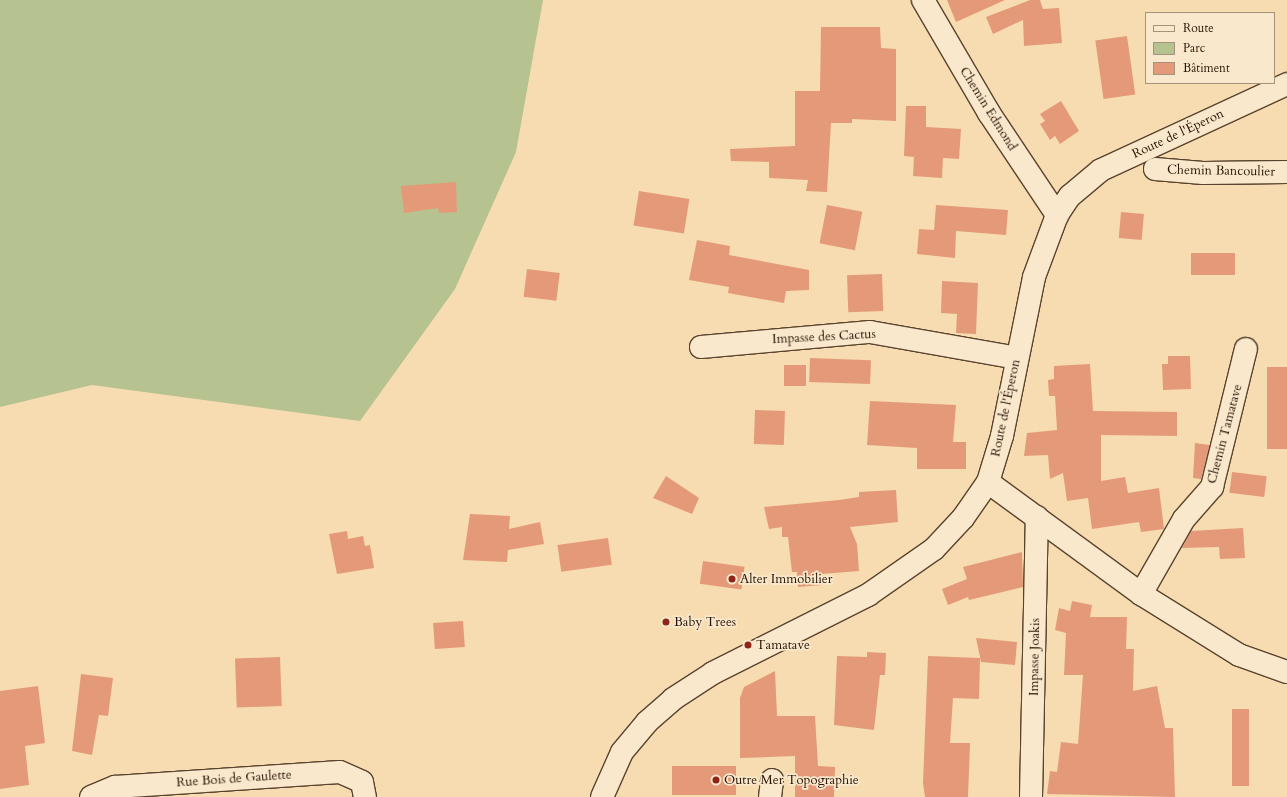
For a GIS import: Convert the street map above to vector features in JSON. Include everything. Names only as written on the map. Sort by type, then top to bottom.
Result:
[{"type":"street","name":"Chemin Edmond","points":[[923,0],[989,113],[1057,215]]},
{"type":"street","name":"Route de l'Éperon","points":[[602,797],[622,752],[647,722],[673,699],[713,673],[868,595],[898,577],[934,549],[963,518],[988,482],[1002,436],[1034,277],[1057,215],[1079,187],[1101,170],[1287,84]]},
{"type":"street","name":"Chemin Bancoulier","points":[[1155,169],[1203,173],[1287,172]]},
{"type":"street","name":"Impasse des Cactus","points":[[701,347],[870,332],[1017,358]]},
{"type":"street","name":"Chemin Tamatave","points":[[1141,594],[1184,519],[1212,487],[1246,349]]},
{"type":"street","points":[[988,482],[1141,594],[1239,655],[1287,672]]},
{"type":"street","name":"Impasse Joakis","points":[[1031,797],[1037,517]]},
{"type":"street","name":"Rue Bois de Gaulette","points":[[91,797],[115,787],[340,772],[362,782],[365,797]]},
{"type":"green space","points":[[0,0],[543,0],[516,152],[455,289],[360,421],[92,385],[0,407]]},
{"type":"building","points":[[947,0],[1005,0],[956,22]]},
{"type":"building","points":[[1030,0],[1040,0],[1043,9],[1059,8],[1062,43],[1024,46],[1023,20],[993,34],[986,17]]},
{"type":"building","points":[[821,27],[880,27],[881,48],[896,49],[896,121],[852,119],[852,123],[831,123],[827,192],[806,191],[808,180],[769,178],[769,162],[731,161],[730,149],[795,146],[795,91],[820,91]]},
{"type":"building","points":[[1127,36],[1135,94],[1104,99],[1095,40]]},
{"type":"building","points":[[1061,101],[1079,131],[1060,144],[1055,136],[1050,140],[1040,124],[1045,121],[1040,114]]},
{"type":"building","points":[[906,106],[926,106],[926,127],[961,129],[959,159],[943,158],[942,178],[913,176],[914,157],[904,156]]},
{"type":"building","points":[[456,182],[457,212],[439,213],[438,208],[404,213],[401,186]]},
{"type":"building","points":[[639,191],[689,199],[684,234],[634,226]]},
{"type":"building","points":[[827,205],[862,212],[855,250],[820,243]]},
{"type":"building","points":[[936,205],[1008,210],[1006,235],[956,231],[955,258],[917,254],[919,229],[934,230]]},
{"type":"building","points":[[1121,212],[1144,214],[1142,240],[1119,238]]},
{"type":"building","points":[[697,240],[730,246],[729,255],[809,270],[809,290],[786,291],[784,303],[728,293],[729,287],[689,280]]},
{"type":"building","points":[[1191,253],[1235,253],[1235,275],[1191,275]]},
{"type":"building","points":[[527,269],[560,273],[556,301],[524,297]]},
{"type":"building","points":[[882,274],[883,311],[848,312],[847,275]]},
{"type":"building","points":[[942,281],[978,283],[976,334],[956,333],[957,314],[941,313]]},
{"type":"building","points":[[1168,356],[1190,356],[1191,389],[1163,390],[1162,364],[1168,364]]},
{"type":"building","points":[[810,358],[871,360],[870,384],[809,382]]},
{"type":"building","points":[[1090,364],[1093,411],[1177,412],[1177,436],[1101,435],[1101,481],[1125,477],[1128,493],[1159,488],[1164,529],[1141,532],[1139,522],[1092,529],[1088,498],[1067,501],[1063,473],[1050,479],[1048,455],[1024,456],[1027,433],[1057,430],[1055,396],[1049,396],[1048,380],[1054,379],[1054,366]]},
{"type":"building","points":[[784,365],[806,365],[806,386],[784,386]]},
{"type":"building","points":[[1267,367],[1287,367],[1287,449],[1267,449]]},
{"type":"building","points":[[870,401],[956,405],[953,442],[966,442],[966,469],[917,469],[917,448],[867,445]]},
{"type":"building","points":[[755,410],[785,411],[784,445],[754,444]]},
{"type":"building","points":[[1195,443],[1210,445],[1201,479],[1193,478]]},
{"type":"building","points":[[1232,472],[1267,476],[1264,497],[1229,493]]},
{"type":"building","points":[[666,476],[699,498],[692,514],[653,498]]},
{"type":"building","points":[[896,490],[898,522],[850,527],[857,544],[859,571],[821,574],[822,585],[798,587],[797,572],[792,572],[788,537],[782,537],[782,527],[769,529],[764,507],[859,497],[859,492]]},
{"type":"building","points":[[470,514],[510,516],[509,529],[540,522],[544,544],[508,550],[507,562],[463,560]]},
{"type":"building","points":[[1243,528],[1245,558],[1220,559],[1219,547],[1182,548],[1191,531]]},
{"type":"building","points":[[347,531],[348,539],[363,536],[365,546],[370,545],[374,568],[337,574],[329,534]]},
{"type":"building","points":[[608,538],[612,565],[561,572],[557,545]]},
{"type":"building","points":[[1022,552],[1023,587],[969,600],[968,597],[948,605],[942,589],[967,579],[963,567]]},
{"type":"building","points":[[703,561],[745,567],[741,590],[700,584]]},
{"type":"building","points":[[1072,601],[1092,605],[1090,617],[1127,617],[1126,649],[1134,649],[1133,691],[1157,686],[1165,728],[1173,728],[1175,797],[1047,794],[1050,771],[1057,772],[1061,742],[1078,744],[1083,675],[1064,675],[1066,633],[1055,630],[1059,608],[1070,611]]},
{"type":"building","points":[[463,621],[465,647],[435,649],[433,623]]},
{"type":"building","points":[[976,638],[1017,642],[1015,665],[981,662]]},
{"type":"building","points":[[867,652],[886,653],[885,675],[880,675],[874,730],[834,725],[837,656],[867,657]]},
{"type":"building","points":[[928,656],[980,658],[979,699],[953,698],[950,743],[970,743],[968,797],[925,797],[923,783]]},
{"type":"building","points":[[280,657],[282,706],[237,708],[235,659]]},
{"type":"building","points":[[775,671],[777,716],[815,716],[818,766],[835,767],[834,797],[795,797],[795,756],[740,758],[740,698],[744,687]]},
{"type":"building","points":[[81,674],[113,678],[108,716],[99,715],[92,755],[72,751]]},
{"type":"building","points":[[38,686],[45,743],[25,746],[29,785],[0,789],[0,691]]},
{"type":"building","points":[[1232,709],[1249,709],[1249,786],[1232,786]]},
{"type":"building","points":[[672,766],[736,766],[736,795],[672,795]]},
{"type":"place","name":"Alter Immobilier","points":[[732,579]]},
{"type":"place","name":"Baby Trees","points":[[666,622]]},
{"type":"place","name":"Tamatave","points":[[748,645]]},
{"type":"place","name":"Outre Mer Topographie","points":[[716,780]]}]
